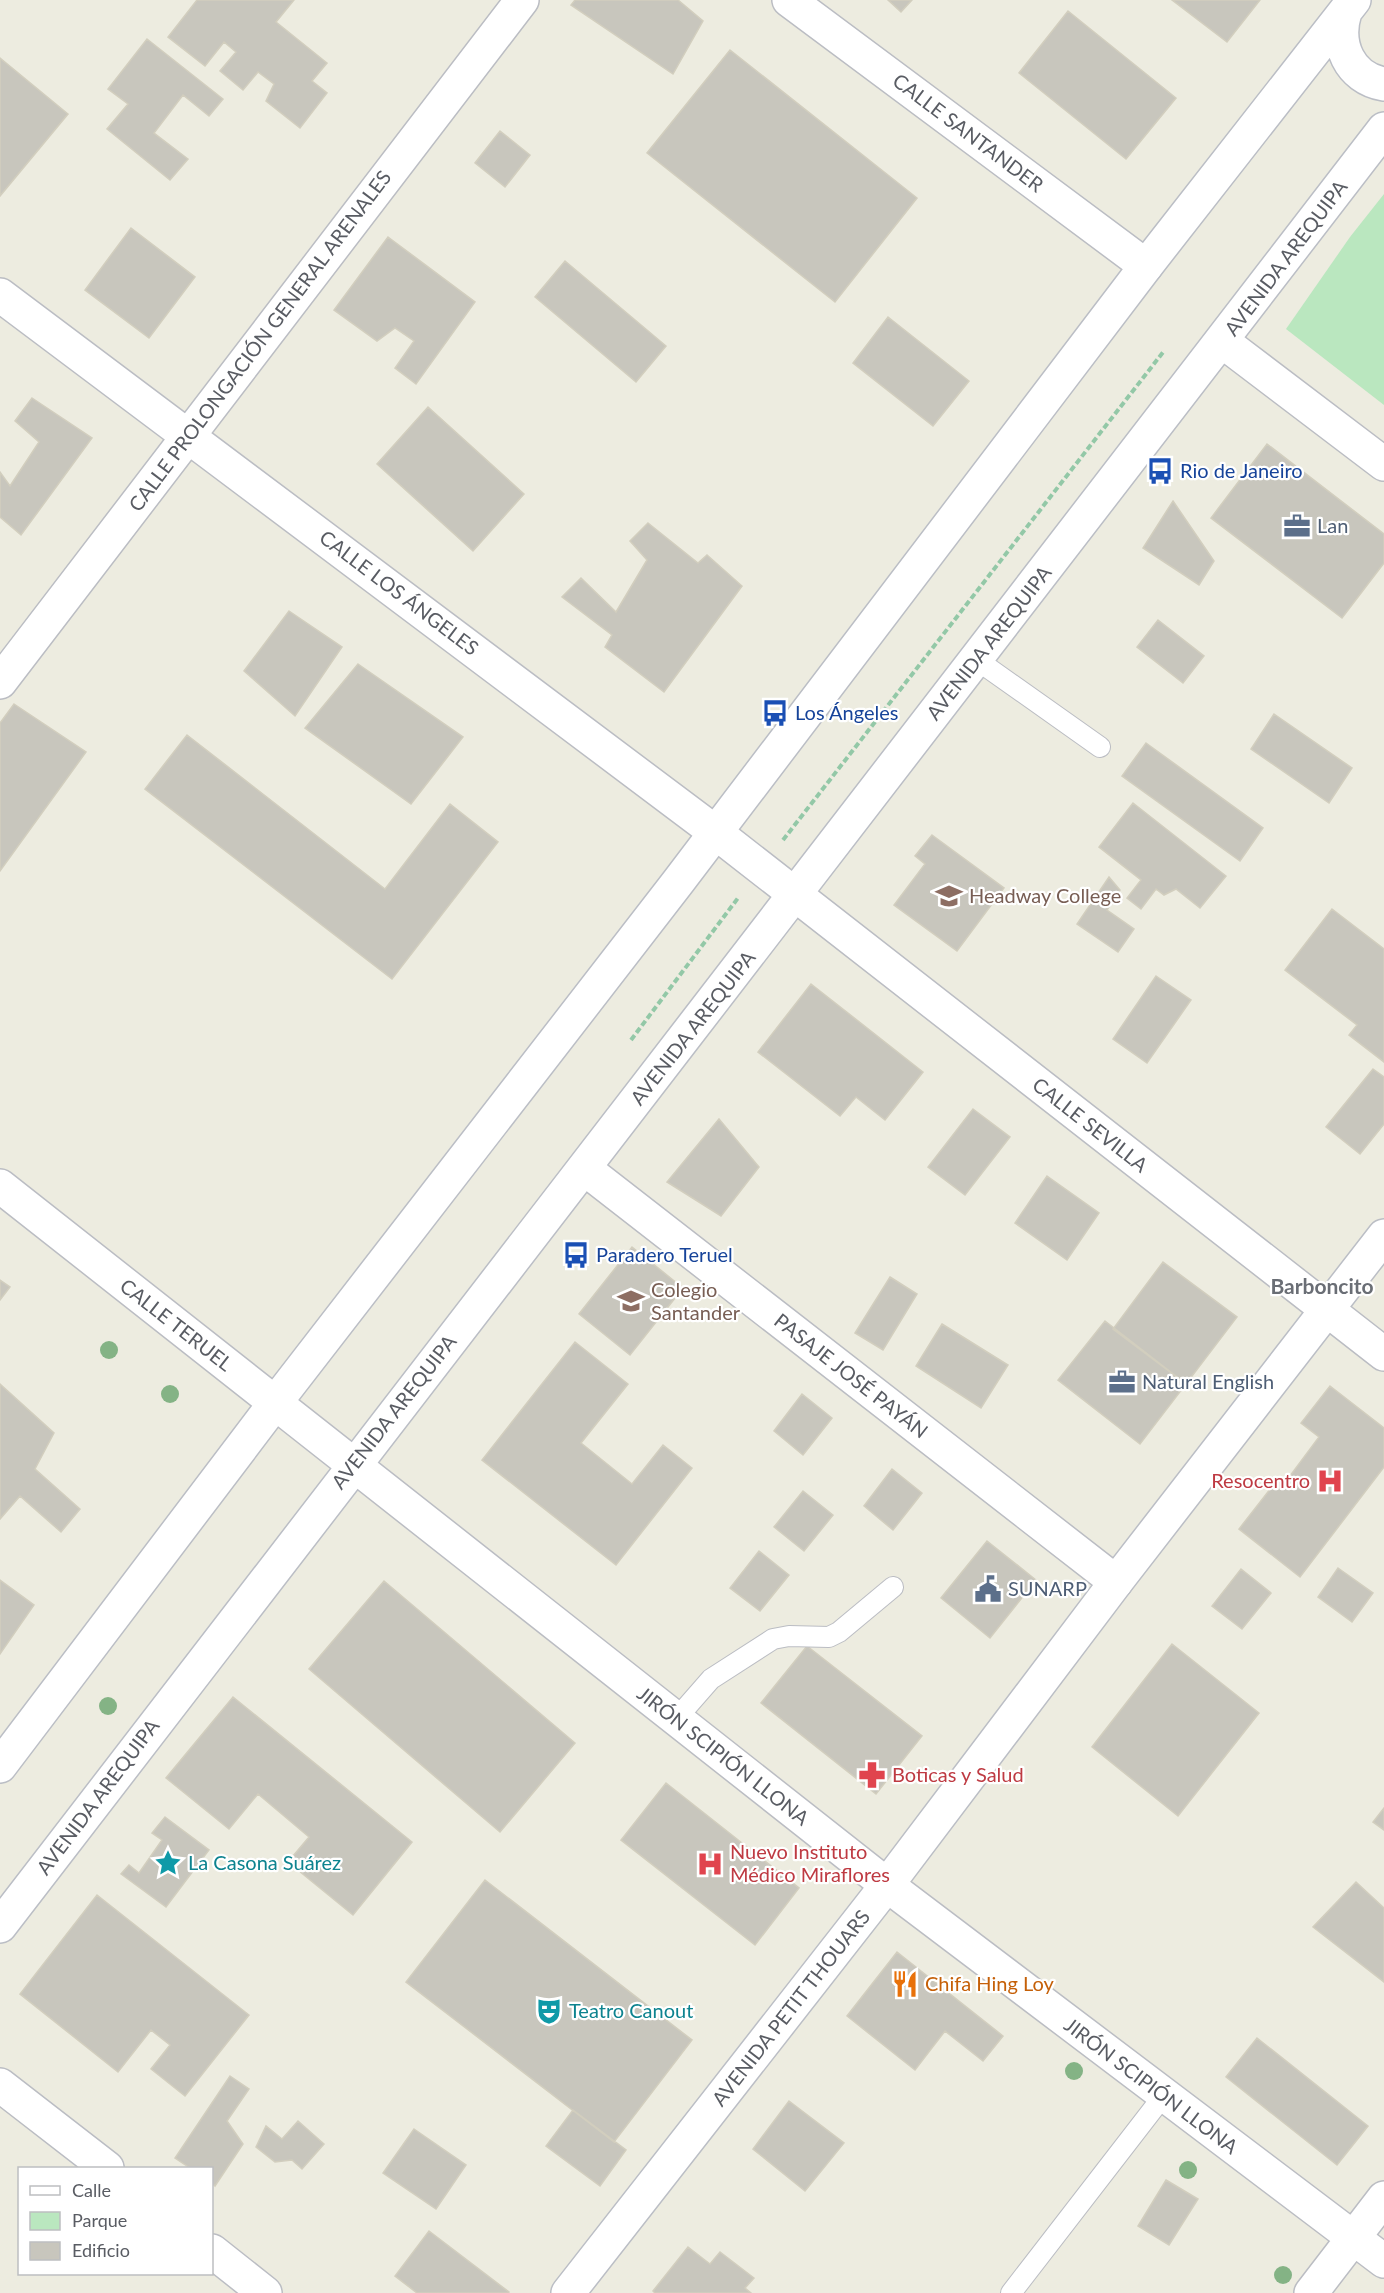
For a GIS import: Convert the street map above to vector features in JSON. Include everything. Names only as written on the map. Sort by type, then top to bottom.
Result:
[{"type":"street","name":"CALLE PROLONGACIÓN GENERAL ARENALES","points":[[0,682],[522,0]]},
{"type":"street","name":"CALLE SANTANDER","points":[[789,0],[1146,266]]},
{"type":"street","points":[[0,1766],[275,1403],[715,832],[1146,266],[1349,6]]},
{"type":"street","points":[[1349,6],[1340,39],[1345,56],[1356,71],[1371,82],[1384,84]]},
{"type":"street","name":"AVENIDA AREQUIPA","points":[[0,1926],[354,1463],[585,1169],[1384,129]]},
{"type":"street","name":"CALLE LOS ÁNGELES","points":[[0,295],[188,434],[796,894]]},
{"type":"street","points":[[1222,341],[1384,464]]},
{"type":"street","name":"CALLE SEVILLA","points":[[796,894],[1384,1354]]},
{"type":"street","name":"PASAJE JOSÉ PAYÁN","points":[[585,1169],[1116,1582]]},
{"type":"street","name":"CALLE TERUEL","points":[[0,1186],[354,1463]]},
{"type":"street","name":"AVENIDA PETIT THOUARS","points":[[568,2293],[887,1885],[1116,1582],[1384,1236]]},
{"type":"street","name":"JIRÓN SCIPIÓN LLONA","points":[[354,1463],[887,1885],[1384,2261]]},
{"type":"street","points":[[0,2085],[104,2167]]},
{"type":"street","points":[[1311,2293],[1384,2198]]},
{"type":"street","points":[[213,2252],[266,2293]]},
{"type":"lane","points":[[977,660],[1100,747]]},
{"type":"lane","points":[[676,1719],[711,1679],[773,1639],[789,1636],[829,1637],[839,1632],[893,1587]]},
{"type":"lane","points":[[1011,2293],[1164,2095]]},
{"type":"green space","points":[[1384,194],[1384,405],[1286,329],[1350,237]]},
{"type":"building","points":[[197,0],[294,0],[276,22],[327,63],[312,81],[327,93],[300,128],[266,101],[274,84],[258,72],[243,90],[220,71],[236,52],[224,42],[205,66],[168,37]]},
{"type":"building","points":[[575,0],[678,0],[703,21],[673,74],[571,5]]},
{"type":"building","points":[[888,0],[912,0],[901,12]]},
{"type":"building","points":[[1172,0],[1260,0],[1227,42]]},
{"type":"building","points":[[1068,11],[1176,98],[1126,159],[1019,73]]},
{"type":"building","points":[[147,39],[223,99],[209,116],[183,95],[154,133],[188,159],[170,180],[107,129],[128,104],[108,89]]},
{"type":"building","points":[[730,50],[917,198],[835,302],[647,153]]},
{"type":"building","points":[[0,58],[68,114],[0,196]]},
{"type":"building","points":[[500,131],[530,155],[505,187],[475,163]]},
{"type":"building","points":[[131,228],[195,277],[149,338],[85,290]]},
{"type":"building","points":[[388,237],[475,302],[416,384],[395,368],[414,341],[395,328],[377,341],[334,310]]},
{"type":"building","points":[[565,261],[666,346],[636,382],[535,297]]},
{"type":"building","points":[[888,317],[969,381],[933,426],[853,363]]},
{"type":"building","points":[[32,398],[92,438],[21,535],[0,517],[0,472],[10,486],[39,442],[15,421]]},
{"type":"building","points":[[428,407],[524,494],[473,551],[377,464]]},
{"type":"building","name":"Lan","points":[[1267,444],[1384,534],[1384,563],[1342,618],[1211,518]]},
{"type":"building","points":[[1173,501],[1214,561],[1199,585],[1143,548]]},
{"type":"building","points":[[648,523],[698,563],[707,555],[742,586],[664,692],[605,647],[612,635],[562,597],[581,578],[616,612],[647,560],[630,541]]},
{"type":"building","points":[[289,611],[342,647],[295,716],[244,671]]},
{"type":"building","points":[[1158,620],[1204,656],[1183,683],[1137,647]]},
{"type":"building","points":[[358,664],[463,737],[411,804],[305,728]]},
{"type":"building","points":[[14,704],[86,752],[0,871],[0,723]]},
{"type":"building","points":[[1274,714],[1352,768],[1329,803],[1251,749]]},
{"type":"building","points":[[187,735],[385,889],[450,804],[498,842],[392,979],[145,789]]},
{"type":"building","points":[[1146,743],[1263,828],[1240,861],[1122,776]]},
{"type":"building","points":[[1133,803],[1226,876],[1200,908],[1176,889],[1164,895],[1156,889],[1141,909],[1127,898],[1141,880],[1099,847]]},
{"type":"building","name":"Headway College","points":[[932,835],[1004,888],[957,951],[894,905],[925,864],[915,856]]},
{"type":"building","points":[[1109,877],[1120,890],[1107,910],[1134,929],[1118,952],[1077,924]]},
{"type":"building","points":[[1332,909],[1384,949],[1384,1062],[1349,1035],[1357,1025],[1285,970]]},
{"type":"building","points":[[1156,976],[1191,1000],[1147,1063],[1113,1039]]},
{"type":"building","points":[[811,984],[923,1072],[885,1120],[856,1097],[840,1116],[758,1052]]},
{"type":"building","points":[[1373,1069],[1384,1077],[1384,1124],[1360,1154],[1326,1127]]},
{"type":"building","points":[[973,1109],[1010,1137],[965,1195],[928,1167]]},
{"type":"building","points":[[719,1119],[759,1167],[721,1216],[667,1182]]},
{"type":"building","points":[[1047,1176],[1099,1213],[1067,1260],[1015,1223]]},
{"type":"building","name":"Colegio Santander","points":[[632,1247],[683,1288],[630,1355],[579,1314]]},
{"type":"building","points":[[1163,1262],[1237,1317],[1186,1384],[1113,1329]]},
{"type":"building","points":[[890,1277],[917,1294],[883,1350],[855,1333]]},
{"type":"building","points":[[0,1280],[10,1287],[0,1300]]},
{"type":"building","name":"Natural English","points":[[1105,1321],[1186,1384],[1140,1444],[1058,1380]]},
{"type":"building","points":[[942,1324],[1008,1365],[981,1408],[916,1366]]},
{"type":"building","points":[[575,1342],[628,1384],[581,1443],[632,1484],[663,1445],[692,1468],[616,1565],[482,1460]]},
{"type":"building","points":[[0,1384],[54,1433],[35,1469],[80,1509],[61,1532],[20,1496],[0,1519]]},
{"type":"building","name":"Resocentro","points":[[1330,1386],[1384,1428],[1384,1467],[1300,1577],[1239,1529],[1278,1479],[1284,1484],[1319,1437],[1301,1423]]},
{"type":"building","points":[[802,1394],[832,1418],[803,1455],[774,1431]]},
{"type":"building","points":[[892,1469],[922,1493],[893,1530],[864,1506]]},
{"type":"building","points":[[803,1491],[833,1515],[804,1551],[774,1527]]},
{"type":"building","name":"SUNARP","points":[[987,1541],[1036,1580],[990,1638],[941,1598]]},
{"type":"building","points":[[759,1551],[789,1575],[760,1611],[730,1588]]},
{"type":"building","points":[[1338,1568],[1373,1593],[1352,1622],[1318,1597]]},
{"type":"building","points":[[1241,1569],[1271,1593],[1242,1629],[1212,1606]]},
{"type":"building","points":[[0,1580],[34,1605],[0,1654]]},
{"type":"building","points":[[384,1581],[575,1743],[500,1832],[309,1669]]},
{"type":"building","points":[[1172,1644],[1259,1713],[1178,1816],[1092,1747]]},
{"type":"building","points":[[807,1646],[922,1736],[876,1794],[761,1703]]},
{"type":"building","points":[[233,1697],[412,1842],[353,1915],[288,1862],[309,1837],[258,1794],[229,1829],[166,1778]]},
{"type":"building","name":"Nuevo Instituto Médico Miraflores","points":[[666,1783],[799,1888],[755,1945],[621,1840]]},
{"type":"building","points":[[1384,1808],[1384,1830],[1373,1822]]},
{"type":"building","points":[[165,1817],[209,1850],[166,1907],[121,1874],[129,1865],[139,1873],[162,1840],[152,1833]]},
{"type":"building","name":"Teatro Canout","points":[[485,1880],[692,2040],[614,2142],[406,1982]]},
{"type":"building","points":[[1356,1882],[1384,1908],[1384,1982],[1313,1927]]},
{"type":"building","points":[[97,1895],[249,2015],[185,2096],[151,2069],[170,2045],[151,2030],[118,2072],[20,1994]]},
{"type":"building","name":"Chifa Hing Loy","points":[[897,1952],[1003,2036],[983,2061],[945,2031],[915,2070],[847,2016]]},
{"type":"building","points":[[1257,2038],[1368,2126],[1337,2165],[1226,2077]]},
{"type":"building","points":[[230,2076],[249,2089],[227,2121],[243,2144],[215,2186],[213,2167],[188,2167],[175,2158]]},
{"type":"building","points":[[789,2101],[844,2143],[805,2191],[753,2149]]},
{"type":"building","points":[[573,2110],[626,2150],[600,2186],[546,2146]]},
{"type":"building","points":[[298,2121],[324,2144],[302,2169],[292,2160],[275,2162],[256,2147],[266,2126],[282,2139]]},
{"type":"building","points":[[414,2129],[466,2165],[436,2209],[383,2173]]},
{"type":"building","points":[[1166,2180],[1198,2199],[1169,2245],[1138,2226]]},
{"type":"building","points":[[429,2231],[509,2292],[417,2293],[395,2276]]},
{"type":"building","points":[[688,2247],[710,2264],[720,2252],[754,2278],[745,2288],[751,2293],[655,2293],[653,2291]]},
{"type":"place","name":"Rio de Janeiro","points":[[1160,471]]},
{"type":"place","name":"Lan","points":[[1297,526]]},
{"type":"place","name":"Los Ángeles","points":[[775,713]]},
{"type":"place","name":"Headway College","points":[[949,896]]},
{"type":"place","name":"Paradero Teruel","points":[[576,1255]]},
{"type":"place","name":"Colegio Santander","points":[[631,1301]]},
{"type":"place","name":"Natural English","points":[[1122,1382]]},
{"type":"place","name":"Resocentro","points":[[1330,1481]]},
{"type":"place","name":"SUNARP","points":[[988,1589]]},
{"type":"place","name":"Boticas y Salud","points":[[872,1775]]},
{"type":"place","name":"La Casona Suárez","points":[[168,1863]]},
{"type":"place","name":"Nuevo Instituto Médico Miraflores","points":[[710,1864]]},
{"type":"place","name":"Chifa Hing Loy","points":[[905,1984]]},
{"type":"place","name":"Teatro Canout","points":[[549,2011]]},
{"type":"district","name":"Barboncito","points":[[1322,1287]]}]
